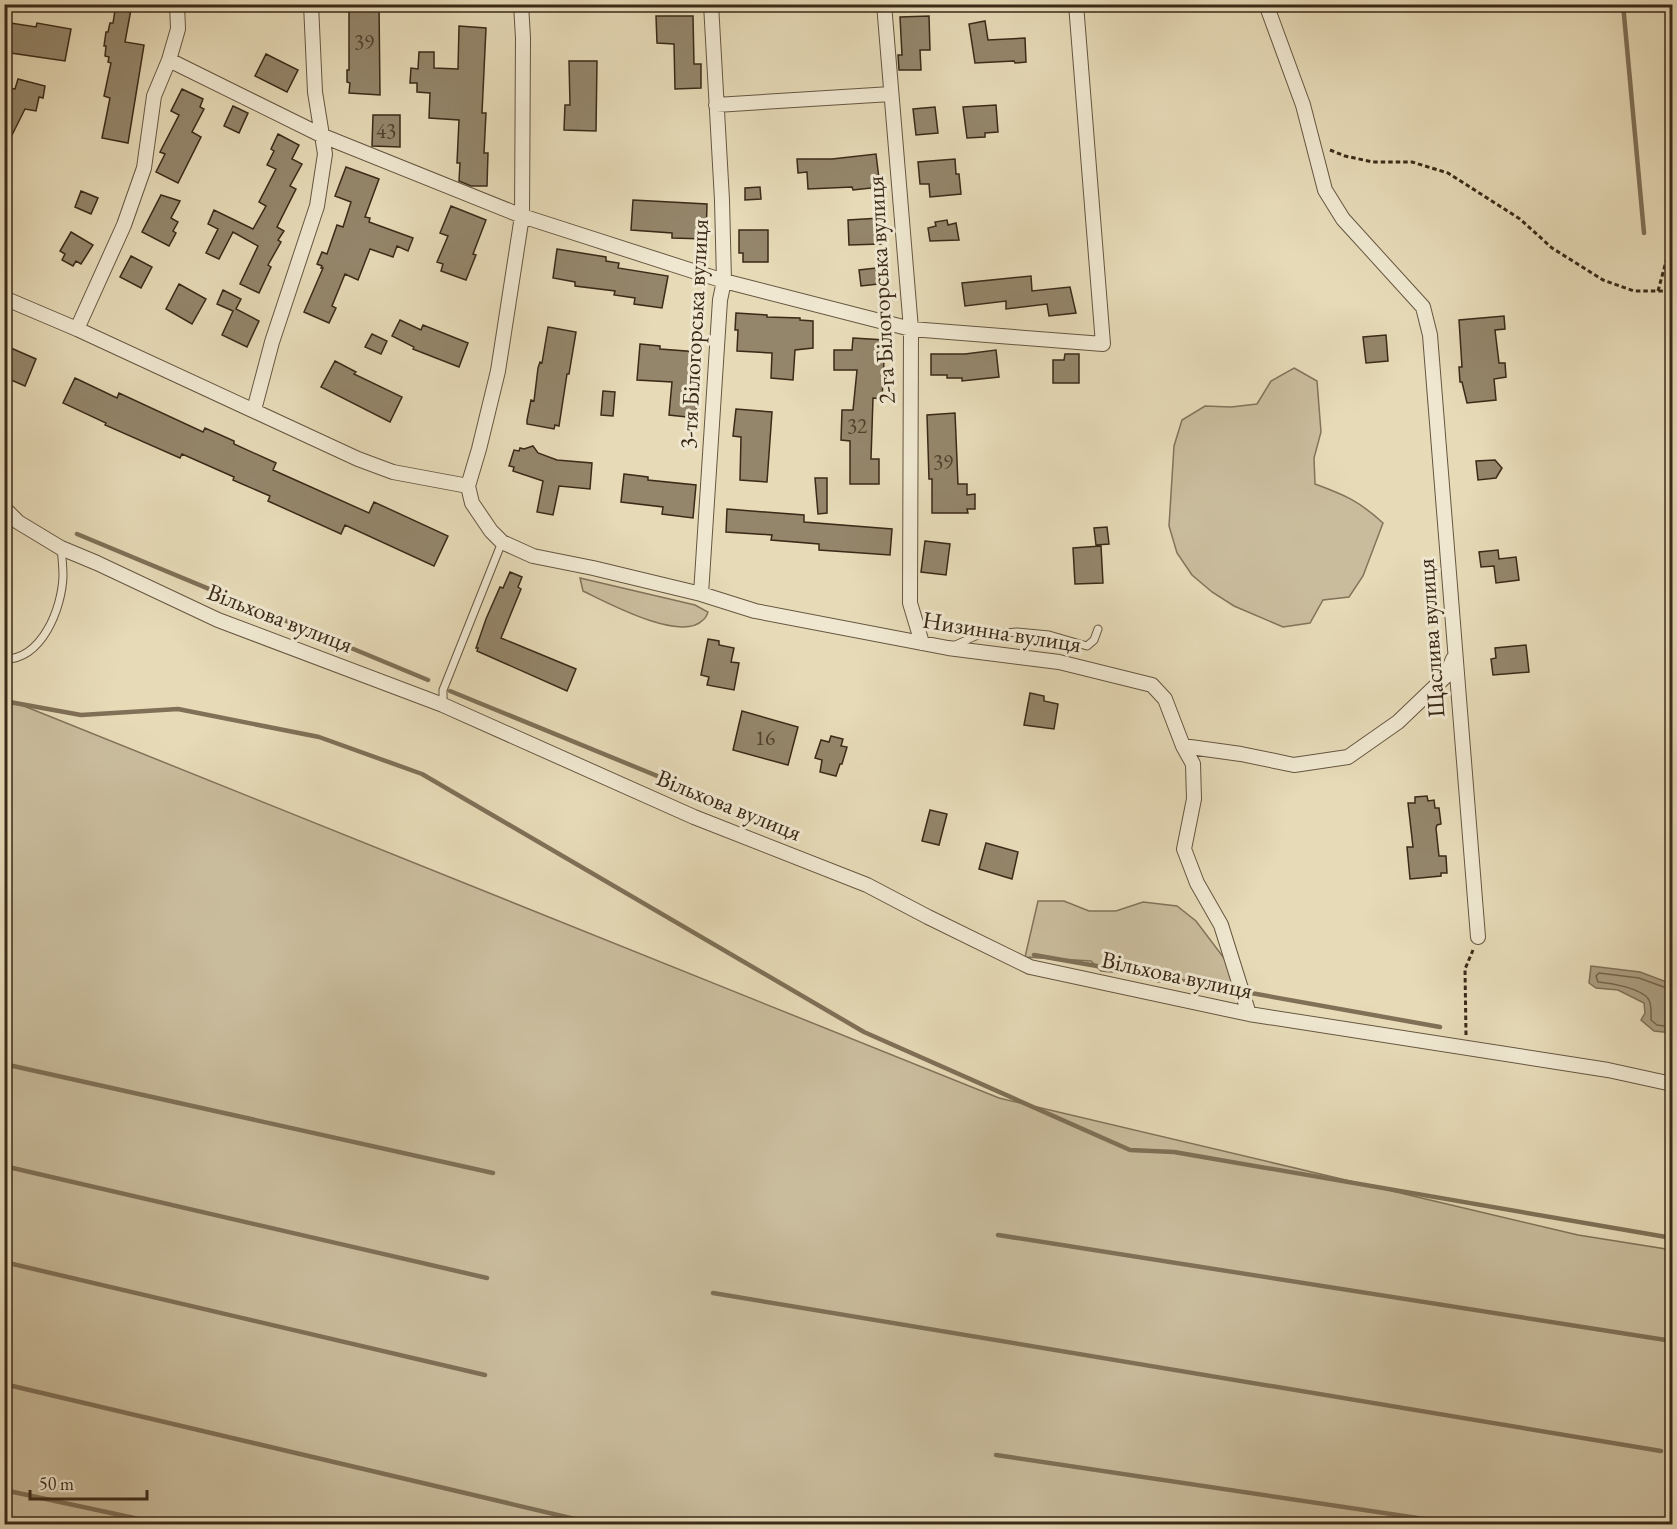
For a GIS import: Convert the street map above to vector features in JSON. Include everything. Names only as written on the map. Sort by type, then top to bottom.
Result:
[{"type":"street","points":[[77,329],[123,225],[144,168],[154,96],[169,60],[178,29],[177,4]]},
{"type":"street","points":[[255,410],[272,342],[317,206],[325,154],[315,92],[311,4]]},
{"type":"street","points":[[502,542],[491,531],[472,503],[468,486],[498,371],[522,216],[523,39],[521,4]]},
{"type":"street","name":"3-тя Білогорська вулиця","points":[[701,594],[720,300],[724,281],[711,4]]},
{"type":"street","name":"2-га Білогорська вулиця","points":[[884,4],[911,329],[910,603],[922,643]]},
{"type":"street","points":[[169,60],[323,136],[522,216],[724,281],[911,329],[1103,344],[1076,4]]},
{"type":"street","name":"Щаслива вулиця","points":[[1266,4],[1303,105],[1325,190],[1343,219],[1423,307],[1430,335],[1478,938]]},
{"type":"street","points":[[716,105],[891,94]]},
{"type":"street","points":[[4,298],[77,329],[358,459],[393,472],[468,486]]},
{"type":"street","name":"Вільхова вулиця","points":[[4,508],[18,522],[61,548],[107,567],[218,620],[443,705],[694,817],[867,885],[1030,967],[1249,1014],[1608,1071],[1672,1084]]},
{"type":"street","name":"Низинна вулиця","points":[[502,542],[533,556],[701,594],[755,611],[948,648],[1059,662],[1152,685],[1165,699],[1183,746],[1193,764],[1194,799],[1184,849],[1197,883],[1221,925],[1249,1014]]},
{"type":"street","points":[[1183,746],[1241,754],[1294,765],[1348,757],[1398,722],[1446,676],[1454,655]]},
{"type":"lane","points":[[443,705],[443,690],[502,542]]},
{"type":"lane","points":[[4,659],[27,654],[39,643],[49,627],[61,591],[63,576],[61,548]]},
{"type":"lane","points":[[948,648],[978,635],[998,632],[1034,633],[1087,646],[1094,640],[1098,629]]},
{"type":"path","points":[[1313,143],[1345,156],[1373,162],[1412,162],[1448,173],[1520,219],[1552,248],[1603,280],[1634,291],[1672,293]]},
{"type":"path","points":[[1658,291],[1668,254],[1672,251]]},
{"type":"path","points":[[1468,1049],[1465,969],[1478,938]]},
{"type":"shaded area","points":[[1294,368],[1317,381],[1321,432],[1314,458],[1315,484],[1351,499],[1383,523],[1363,576],[1349,597],[1323,600],[1310,623],[1283,627],[1234,606],[1212,592],[1192,575],[1177,553],[1169,526],[1174,446],[1182,420],[1205,406],[1231,407],[1257,404],[1271,381]]},
{"type":"shaded area","points":[[580,578],[695,605],[708,612],[704,619],[692,626],[678,627],[661,624],[625,611],[583,591]]},
{"type":"shaded area","points":[[4,698],[999,1098],[1578,1235],[1672,1250],[1672,1524],[5,1524]]},
{"type":"shaded area","points":[[1038,901],[1064,901],[1089,911],[1116,911],[1143,902],[1177,906],[1196,921],[1230,966],[1233,989],[1228,995],[1200,986],[1159,982],[1132,974],[1101,971],[1091,961],[1025,957]]},
{"type":"water","points":[[1591,966],[1640,972],[1672,984],[1672,1033],[1654,1031],[1641,1020],[1645,1013],[1644,1003],[1618,990],[1596,988],[1589,983]]},
{"type":"building","points":[[116,4],[132,4],[125,42],[144,45],[128,143],[102,138],[110,98],[104,96],[111,63],[108,62],[109,57],[105,56],[106,46],[104,46],[106,32],[108,32],[110,23],[113,23]]},
{"type":"building","points":[[349,4],[379,4],[380,95],[349,93],[350,83],[347,82],[347,70],[349,70]]},
{"type":"building","points":[[656,16],[693,16],[694,64],[701,64],[701,88],[675,89],[674,44],[657,43]]},
{"type":"building","points":[[929,16],[930,50],[920,50],[921,70],[899,70],[898,55],[902,55],[900,17]]},
{"type":"building","points":[[985,21],[988,40],[1025,38],[1026,62],[975,63],[969,24]]},
{"type":"building","points":[[4,22],[36,27],[37,23],[71,29],[65,61],[4,52]]},
{"type":"building","points":[[459,26],[486,28],[482,113],[486,113],[484,153],[488,153],[487,186],[471,186],[459,181],[460,163],[457,163],[459,120],[429,118],[430,93],[417,92],[417,83],[410,83],[411,68],[418,69],[419,52],[434,52],[434,68],[458,69]]},
{"type":"building","points":[[266,54],[298,70],[287,92],[255,76]]},
{"type":"building","points":[[569,61],[597,61],[596,131],[564,130],[565,105],[570,105]]},
{"type":"building","points":[[18,79],[45,86],[43,98],[39,97],[36,111],[25,109],[4,151],[4,110],[9,88],[15,89]]},
{"type":"building","points":[[182,89],[203,99],[200,107],[204,109],[192,132],[201,137],[178,183],[156,172],[165,154],[160,152],[179,115],[171,111]]},
{"type":"building","points":[[996,105],[998,132],[985,133],[985,137],[967,138],[963,107]]},
{"type":"building","points":[[233,106],[248,113],[239,133],[224,126]]},
{"type":"building","points":[[935,107],[938,133],[916,135],[913,109]]},
{"type":"building","points":[[373,115],[400,115],[400,147],[372,146]]},
{"type":"building","points":[[278,134],[299,145],[292,159],[302,164],[290,186],[296,189],[277,227],[284,231],[278,240],[281,242],[268,265],[271,267],[259,293],[240,284],[258,246],[233,232],[219,259],[206,253],[218,229],[208,224],[214,210],[253,229],[266,206],[259,202],[276,169],[267,165],[274,151],[271,149]]},
{"type":"building","points":[[876,154],[880,187],[853,190],[852,187],[808,189],[807,172],[798,173],[797,159],[832,159]]},
{"type":"building","points":[[955,159],[961,194],[930,197],[929,184],[920,184],[918,162]]},
{"type":"building","points":[[346,167],[379,179],[365,217],[370,218],[369,222],[413,238],[408,251],[397,246],[393,257],[370,249],[358,280],[345,274],[332,306],[336,308],[329,323],[304,312],[323,268],[317,264],[322,252],[327,254],[337,225],[343,227],[351,202],[335,196]]},
{"type":"building","points":[[760,187],[761,199],[745,200],[745,188]]},
{"type":"building","points":[[81,191],[98,198],[91,214],[75,207]]},
{"type":"building","points":[[161,195],[180,201],[171,218],[178,222],[173,231],[176,233],[169,246],[142,232]]},
{"type":"building","points":[[633,200],[707,204],[706,239],[672,238],[672,233],[631,230]]},
{"type":"building","points":[[451,206],[486,220],[466,280],[441,271],[443,264],[437,262],[448,236],[440,233]]},
{"type":"building","points":[[880,218],[881,244],[849,245],[848,220]]},
{"type":"building","points":[[947,220],[948,225],[956,223],[959,240],[930,241],[928,228],[936,226],[935,222]]},
{"type":"building","points":[[739,230],[768,230],[768,262],[743,262],[743,253],[739,253]]},
{"type":"building","points":[[71,232],[93,245],[81,264],[76,261],[73,266],[62,260],[65,254],[60,251]]},
{"type":"building","points":[[557,249],[606,257],[606,261],[619,263],[618,268],[668,276],[662,308],[634,304],[635,298],[614,295],[615,291],[575,286],[575,282],[553,278]]},
{"type":"building","points":[[131,256],[152,267],[141,288],[120,277]]},
{"type":"building","points":[[885,267],[887,283],[861,286],[859,270]]},
{"type":"building","points":[[1031,276],[1032,291],[1070,287],[1076,313],[1049,316],[1047,304],[1006,309],[1006,301],[965,306],[962,283]]},
{"type":"building","points":[[179,284],[206,299],[192,324],[166,309]]},
{"type":"building","points":[[223,290],[241,299],[236,309],[259,321],[247,347],[222,335],[233,311],[217,304]]},
{"type":"building","points":[[736,313],[813,321],[813,348],[795,350],[793,380],[771,378],[772,353],[737,351]]},
{"type":"building","points":[[1504,316],[1505,329],[1495,330],[1499,363],[1505,363],[1506,377],[1494,379],[1496,400],[1467,403],[1462,382],[1460,382],[1459,367],[1462,367],[1459,320]]},
{"type":"building","points":[[400,320],[421,330],[423,325],[468,343],[459,367],[413,349],[414,347],[392,336]]},
{"type":"building","points":[[548,327],[576,332],[559,426],[555,425],[554,429],[527,424],[531,400],[534,401],[538,368],[540,362],[542,363]]},
{"type":"building","points":[[372,334],[387,341],[381,354],[365,347]]},
{"type":"building","points":[[1386,335],[1388,361],[1366,363],[1363,337]]},
{"type":"building","points":[[853,338],[885,340],[882,399],[873,398],[871,459],[879,459],[879,484],[850,484],[850,441],[841,440],[842,410],[853,410],[857,370],[834,370],[834,350],[852,350]]},
{"type":"building","points":[[640,344],[660,346],[660,349],[699,352],[696,418],[669,415],[672,382],[637,380]]},
{"type":"building","points":[[4,345],[36,359],[25,386],[4,377]]},
{"type":"building","points":[[996,350],[999,377],[962,381],[962,378],[947,378],[947,375],[931,375],[931,354],[965,354]]},
{"type":"building","points":[[1065,354],[1079,354],[1079,383],[1053,383],[1053,360],[1064,360]]},
{"type":"building","points":[[335,361],[356,372],[354,374],[402,397],[390,422],[321,387]]},
{"type":"building","points":[[75,378],[117,398],[119,393],[203,432],[205,428],[234,441],[234,444],[276,463],[273,470],[369,513],[374,502],[448,536],[434,566],[345,525],[341,534],[268,501],[270,496],[233,480],[234,477],[182,454],[180,458],[105,425],[106,423],[63,403]]},
{"type":"building","points":[[603,391],[615,392],[613,416],[601,415]]},
{"type":"building","points":[[736,409],[772,412],[767,482],[740,480],[741,437],[733,436]]},
{"type":"building","points":[[955,413],[958,484],[967,484],[967,495],[975,494],[975,509],[967,509],[968,513],[932,513],[927,415]]},
{"type":"building","points":[[533,446],[538,453],[557,460],[592,463],[590,489],[559,486],[553,515],[537,512],[543,481],[513,471],[514,467],[509,466],[514,450],[519,451],[520,448]]},
{"type":"building","points":[[1495,460],[1502,468],[1496,478],[1478,480],[1476,461]]},
{"type":"building","points":[[624,474],[648,477],[648,480],[696,485],[693,518],[662,514],[663,507],[621,502]]},
{"type":"building","points":[[815,478],[827,478],[827,513],[818,514]]},
{"type":"building","points":[[727,509],[804,515],[804,522],[892,529],[890,555],[819,550],[819,544],[771,540],[772,535],[726,532]]},
{"type":"building","points":[[1107,527],[1109,544],[1096,545],[1094,528]]},
{"type":"building","points":[[925,541],[950,544],[946,575],[921,572]]},
{"type":"building","points":[[1101,546],[1103,583],[1075,584],[1073,548]]},
{"type":"building","points":[[1498,550],[1499,559],[1516,557],[1519,580],[1496,583],[1494,566],[1481,567],[1479,552]]},
{"type":"building","points":[[510,572],[522,577],[518,587],[521,589],[501,638],[576,669],[567,691],[477,651],[486,619],[500,587],[503,588]]},
{"type":"building","points":[[708,639],[719,641],[719,645],[734,648],[731,662],[739,663],[734,690],[707,685],[709,677],[701,675]]},
{"type":"building","points":[[1526,645],[1529,672],[1493,675],[1491,659],[1496,658],[1495,648]]},
{"type":"building","points":[[1030,693],[1044,696],[1044,701],[1058,704],[1054,729],[1024,725]]},
{"type":"building","points":[[742,711],[798,727],[788,765],[733,750]]},
{"type":"building","points":[[831,736],[843,739],[841,746],[847,747],[836,776],[820,772],[822,760],[815,758],[821,740],[829,742]]},
{"type":"building","points":[[1427,796],[1428,801],[1434,800],[1435,808],[1439,808],[1441,824],[1436,828],[1439,856],[1446,856],[1447,873],[1441,873],[1441,876],[1410,879],[1407,847],[1413,847],[1408,803],[1415,803],[1415,797]]},
{"type":"building","points":[[930,810],[947,814],[939,845],[922,841]]},
{"type":"building","points":[[986,843],[1018,852],[1012,879],[979,869]]},
{"type":"waterway","points":[[1623,4],[1644,233]]},
{"type":"waterway","points":[[77,534],[428,680]]},
{"type":"waterway","points":[[450,691],[711,798]]},
{"type":"waterway","points":[[4,701],[81,715],[178,709],[319,737],[422,774],[864,1032],[1130,1150],[1174,1152],[1672,1238]]},
{"type":"waterway","points":[[1034,955],[1234,990]]},
{"type":"waterway","points":[[1251,993],[1440,1027]]},
{"type":"waterway","points":[[4,1064],[493,1173]]},
{"type":"waterway","points":[[4,1166],[487,1278]]},
{"type":"waterway","points":[[998,1235],[1672,1341]]},
{"type":"waterway","points":[[4,1262],[485,1375]]},
{"type":"waterway","points":[[713,1293],[1661,1451]]},
{"type":"waterway","points":[[4,1384],[596,1524]]},
{"type":"waterway","points":[[996,1455],[1458,1524]]},
{"type":"waterway","points":[[4,1490],[162,1524]]}]
